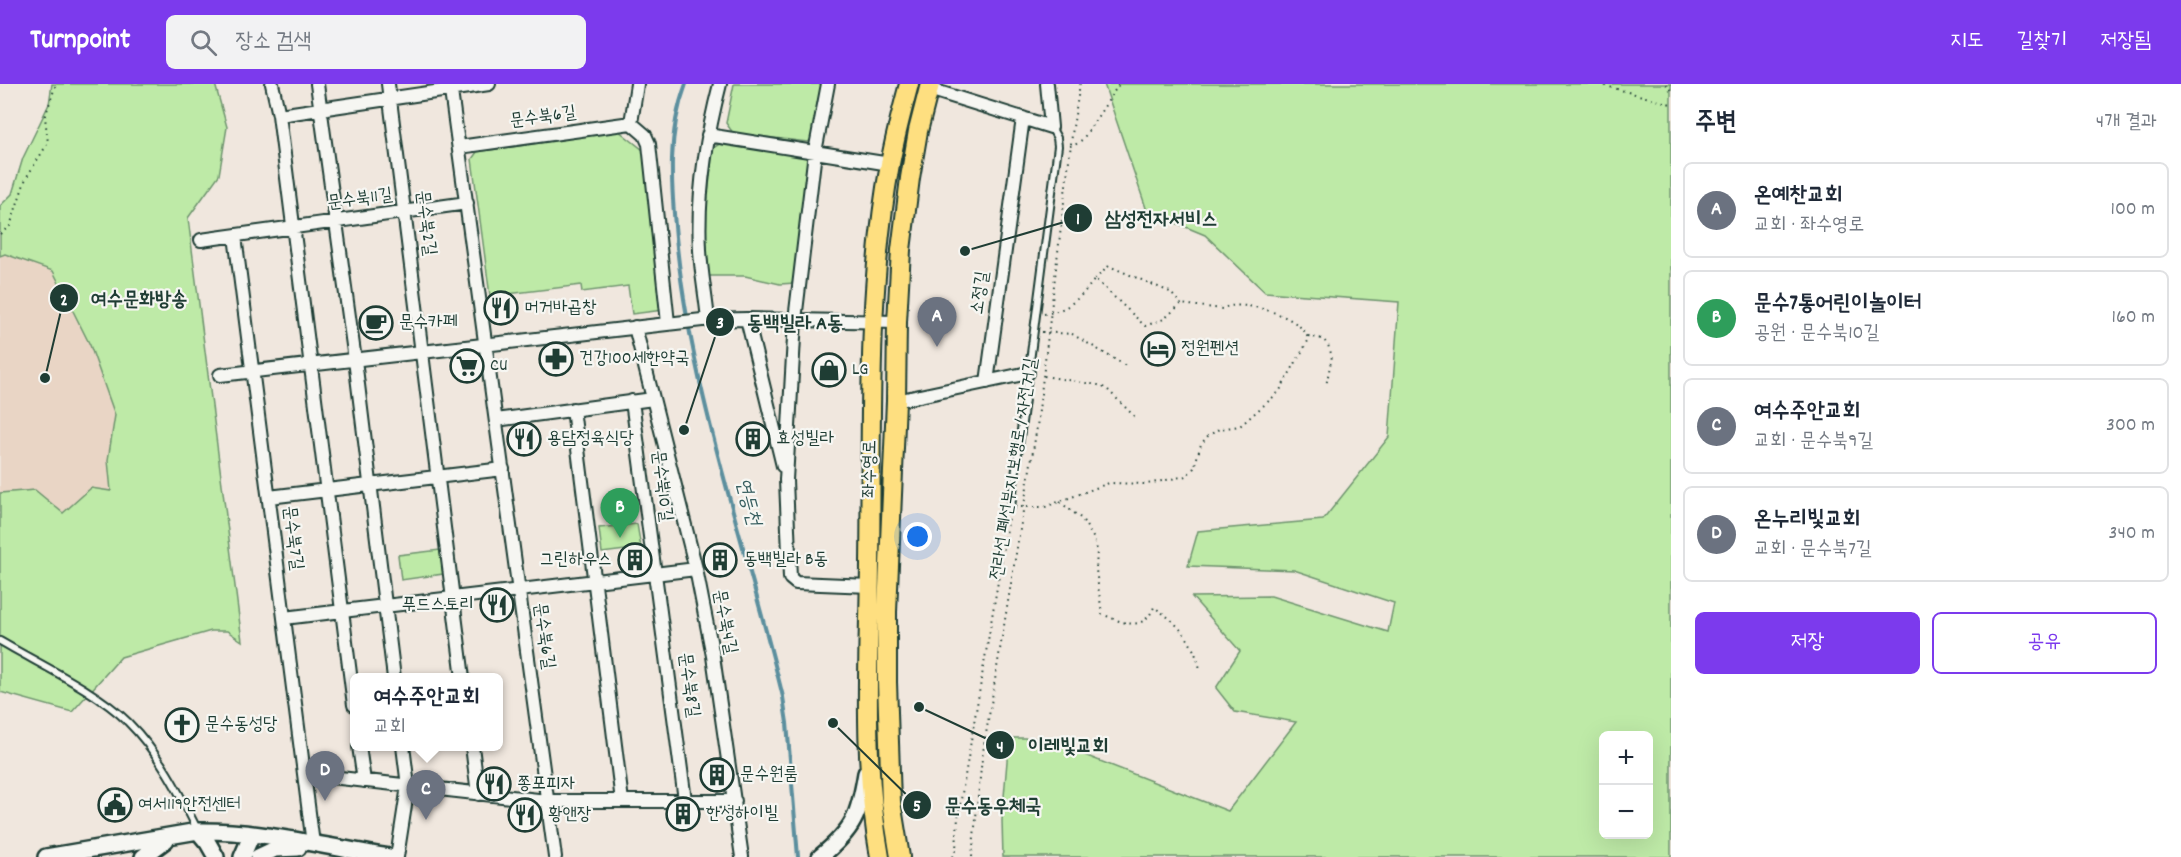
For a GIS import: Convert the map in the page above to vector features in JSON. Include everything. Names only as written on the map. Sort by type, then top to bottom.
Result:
[{"type":"main road","name":"좌수영로","points":[[880,857],[872,816],[868,761],[867,665],[873,322],[879,248],[890,164],[909,84]]},
{"type":"main road","name":"좌수영로","points":[[900,857],[891,802],[886,682],[897,322],[901,250],[910,178],[929,86]]},
{"type":"main road","points":[[879,248],[901,250]]},
{"type":"street","points":[[272,84],[279,114],[350,674]]},
{"type":"street","points":[[317,84],[355,360],[393,673]]},
{"type":"street","name":"문수북2길","points":[[388,84],[423,352]]},
{"type":"street","points":[[279,114],[451,87],[489,84]]},
{"type":"street","points":[[637,84],[631,123],[645,135],[649,144],[668,323]]},
{"type":"street","points":[[705,320],[700,239],[701,192],[708,135],[720,84]]},
{"type":"street","points":[[828,84],[815,152],[795,320],[786,480],[792,581],[870,586]]},
{"type":"street","points":[[929,86],[1051,127],[1047,84]]},
{"type":"street","name":"문수북6길","points":[[451,87],[555,857]]},
{"type":"street","name":"소정길","points":[[987,382],[1023,118]]},
{"type":"street","name":"문수북6길","points":[[459,147],[631,123]]},
{"type":"street","points":[[708,135],[890,164]]},
{"type":"street","name":"문수북11길","points":[[294,228],[467,204]]},
{"type":"street","points":[[201,240],[294,228]]},
{"type":"street","name":"문수북7길","points":[[235,236],[304,774],[320,846]]},
{"type":"street","points":[[747,319],[786,480]]},
{"type":"street","points":[[220,375],[705,320],[897,322]]},
{"type":"street","name":"문수북4길","points":[[634,327],[696,569],[713,656],[742,857]]},
{"type":"street","points":[[423,352],[463,673]]},
{"type":"street","points":[[896,400],[1028,373]]},
{"type":"street","points":[[496,420],[652,399]]},
{"type":"street","name":"문수북10길","points":[[632,401],[654,575]]},
{"type":"street","points":[[573,409],[622,801]]},
{"type":"street","points":[[269,497],[503,469]]},
{"type":"street","points":[[284,618],[696,569]]},
{"type":"street","name":"문수북8길","points":[[654,575],[685,800]]},
{"type":"street","points":[[360,751],[364,781]]},
{"type":"street","points":[[397,857],[408,786],[404,751]]},
{"type":"street","points":[[473,751],[478,794]]},
{"type":"street","points":[[820,857],[848,831],[858,814],[868,761]]},
{"type":"street","points":[[304,774],[547,801],[735,801]]},
{"type":"street","points":[[198,831],[216,857]]},
{"type":"street","points":[[46,857],[198,831],[252,834],[389,857]]},
{"type":"street","points":[[242,857],[252,834]]},
{"type":"street","points":[[143,857],[177,835]]},
{"type":"street","points":[[258,857],[320,846]]},
{"type":"lane","points":[[1011,507],[1058,146],[1057,138],[1051,127]]},
{"type":"lane","points":[[0,641],[110,706],[127,721],[144,739],[164,767],[198,831]]},
{"type":"path","points":[[0,234],[10,226],[26,178],[48,142],[45,117],[56,84]]},
{"type":"path","name":"전라선 폐선부지 보행로 / 자전거길","points":[[972,857],[982,758],[1044,376],[1080,84]]},
{"type":"path","points":[[1071,146],[1083,139],[1119,84]]},
{"type":"path","points":[[1599,84],[1671,104]]},
{"type":"path","points":[[1666,84],[1671,91]]},
{"type":"path","points":[[1052,313],[1063,310],[1073,303],[1109,266],[1170,292],[1180,304],[1222,309],[1228,305],[1254,305],[1258,309],[1269,310],[1288,319],[1308,336],[1323,339],[1331,352],[1326,386]]},
{"type":"path","points":[[1095,279],[1145,326],[1164,319],[1180,304]]},
{"type":"path","points":[[1034,331],[1071,334],[1126,366]]},
{"type":"path","points":[[952,857],[956,849],[963,790],[1011,507],[1045,507],[1109,483],[1147,484],[1188,475],[1194,468],[1201,444],[1208,436],[1219,429],[1240,426],[1279,392],[1308,341],[1308,336]]},
{"type":"path","points":[[1044,376],[1098,385],[1107,389],[1135,417]]},
{"type":"path","points":[[1060,502],[1082,519],[1094,539],[1097,550],[1096,570],[1102,615],[1124,624],[1142,622],[1149,617],[1154,607],[1172,619],[1184,633],[1194,650],[1200,669]]},
{"type":"shaded area","points":[[5,254],[53,271],[90,345],[115,415],[108,460],[111,491],[91,488],[63,513],[35,490],[0,493],[0,256]]},
{"type":"green space","points":[[52,84],[215,84],[227,127],[219,175],[188,218],[242,641],[227,631],[211,631],[121,657],[72,712],[0,692],[0,493],[35,490],[63,513],[91,488],[111,491],[108,460],[115,415],[90,345],[53,271],[5,254],[0,256],[0,206],[12,194],[23,158],[49,104]]},
{"type":"green space","points":[[734,84],[824,84],[814,137],[808,142],[733,133],[726,123]]},
{"type":"green space","points":[[1104,84],[1671,84],[1671,857],[1003,857],[1002,820],[1009,738],[1041,738],[1228,811],[1296,722],[1235,712],[1216,688],[1240,651],[1192,597],[1271,596],[1388,632],[1394,603],[1294,570],[1188,566],[1198,531],[1323,520],[1389,437],[1399,302],[1265,292],[1205,235],[1147,211]]},
{"type":"green space","points":[[619,131],[643,150],[663,310],[632,314],[628,286],[582,292],[581,285],[490,296],[472,159],[477,152]]},
{"type":"green space","points":[[721,143],[804,155],[810,163],[795,283],[780,284],[745,276],[709,276],[705,224],[713,148]]},
{"type":"green space","points":[[637,524],[641,548],[602,553],[599,528]]},
{"type":"green space","points":[[440,550],[443,574],[401,580],[398,555]]},
{"type":"waterway","name":"연등천","points":[[686,84],[676,122],[672,159],[674,217],[683,295],[721,468],[783,697],[798,857]]},
{"type":"place","name":"삼성전자서비스","points":[[965,251]]},
{"type":"place","name":"머거바곱창","points":[[501,308]]},
{"type":"place","name":"문수카페","points":[[376,323]]},
{"type":"place","name":"온예찬교회","points":[[937,347]]},
{"type":"place","name":"정원펜션","points":[[1158,349]]},
{"type":"place","name":"건강100세한약국","points":[[556,359]]},
{"type":"place","name":"CU","points":[[467,366]]},
{"type":"place","name":"LG","points":[[829,370]]},
{"type":"place","name":"여수문화방송","points":[[45,378]]},
{"type":"place","name":"동백빌라 A동","points":[[684,430]]},
{"type":"place","name":"용담정육식당","points":[[524,439]]},
{"type":"place","name":"효성빌라","points":[[753,439]]},
{"type":"place","name":"문수7통어린이놀이터","points":[[620,538]]},
{"type":"place","name":"그린하우스","points":[[635,560]]},
{"type":"place","name":"동백빌라 B동","points":[[720,560]]},
{"type":"place","name":"푸드스토리","points":[[497,605]]},
{"type":"place","name":"이레빛교회","points":[[919,707]]},
{"type":"place","name":"문수동우체국","points":[[833,723]]},
{"type":"place","name":"문수동성당","points":[[182,725]]},
{"type":"place","name":"문수원룸","points":[[717,775]]},
{"type":"place","name":"쫑포피자","points":[[494,784]]},
{"type":"place","name":"온누리빛교회","points":[[325,801]]},
{"type":"place","name":"여서119안전센터","points":[[115,805]]},
{"type":"place","name":"한성하이빌","points":[[683,814]]},
{"type":"place","name":"황앤장","points":[[525,815]]},
{"type":"place","name":"여수주안교회","points":[[426,820]]}]
